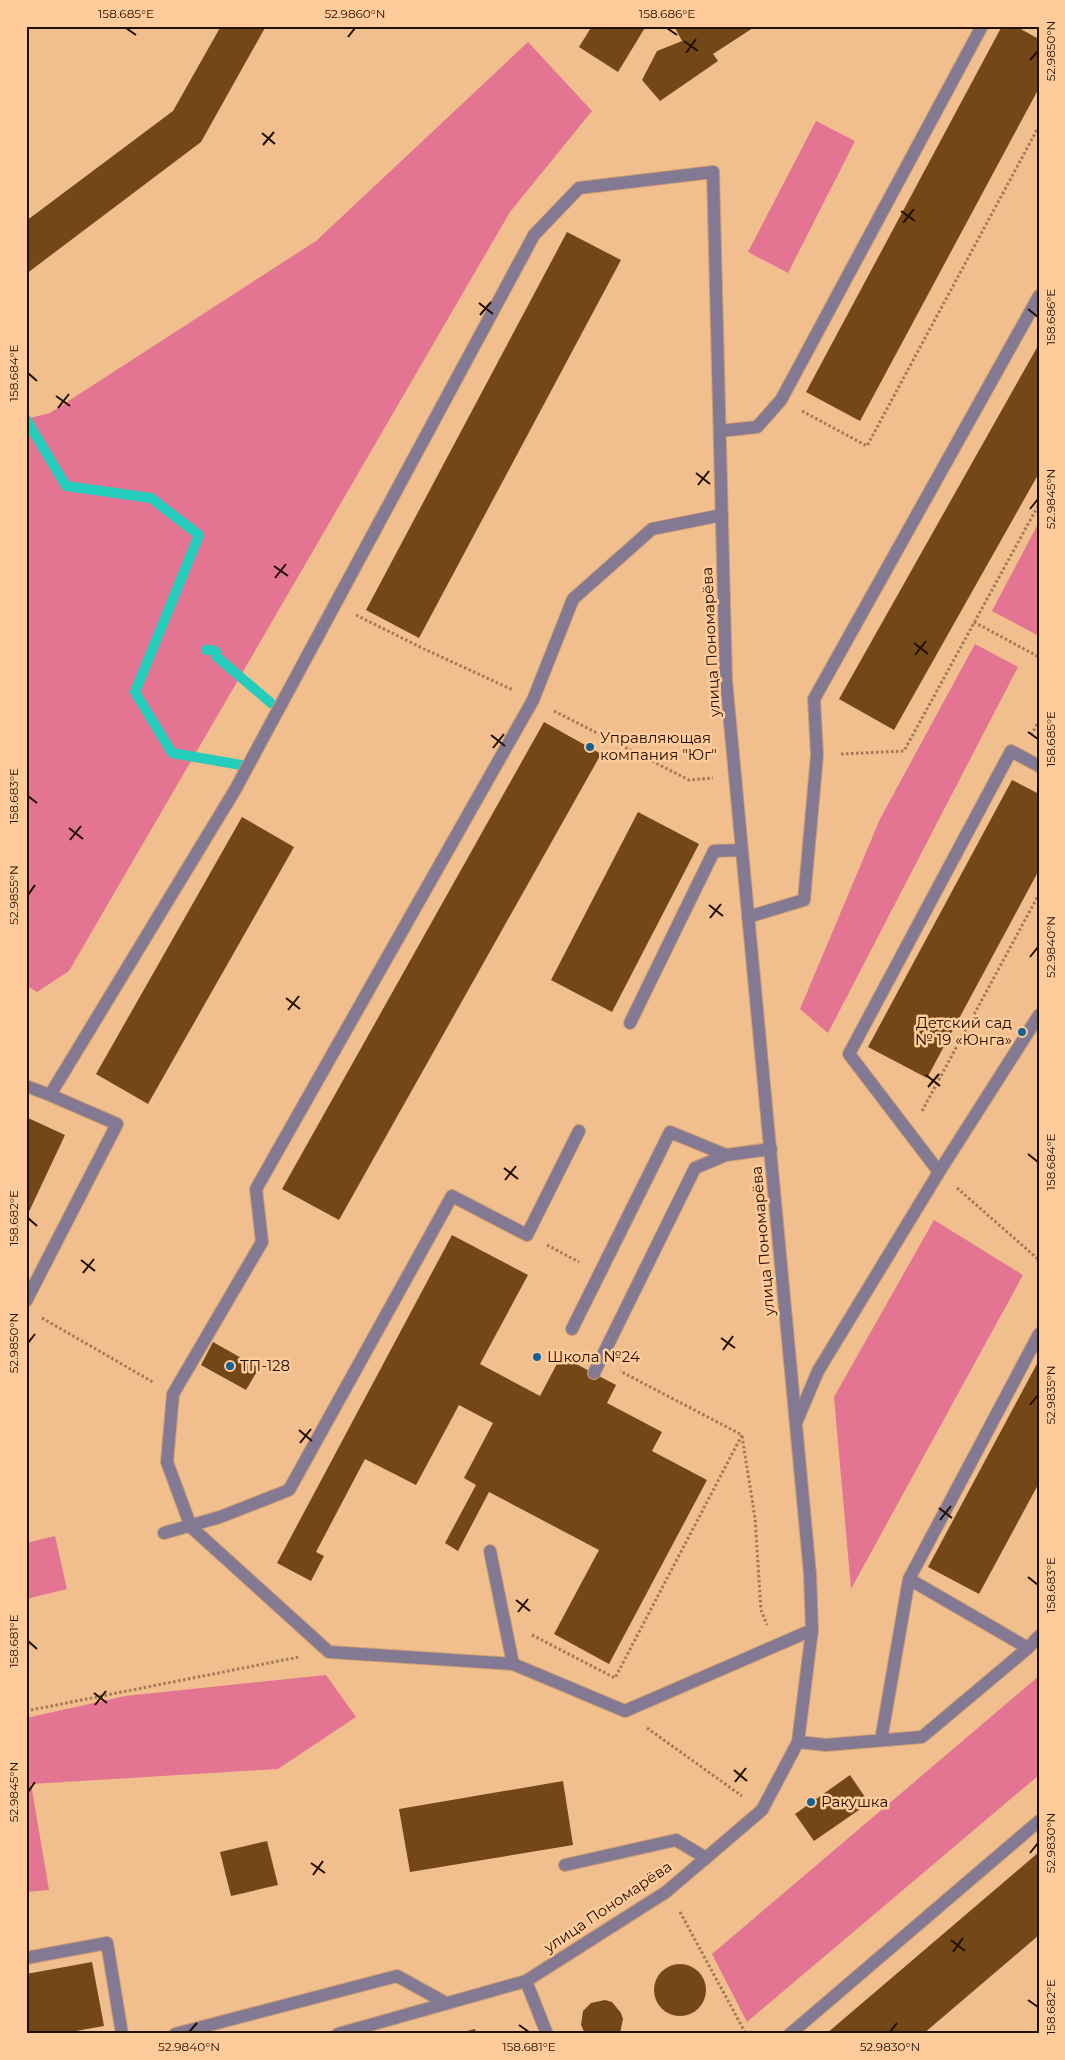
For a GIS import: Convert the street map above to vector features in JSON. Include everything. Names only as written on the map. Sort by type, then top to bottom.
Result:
[{"type":"street","points":[[720,431],[757,427],[781,400],[982,26]]},
{"type":"street","name":"улица Пономарёва","points":[[336,604],[534,235],[579,188],[713,172],[726,680],[810,1574],[812,1630],[798,1742],[762,1810],[666,1892],[526,1981],[338,2034]]},
{"type":"street","points":[[748,917],[804,900],[817,755],[814,699],[1039,296]]},
{"type":"street","points":[[722,515],[652,529],[574,599],[533,700],[256,1189],[262,1242],[174,1394],[167,1462],[191,1527],[329,1652],[513,1664],[624,1711],[812,1630]]},
{"type":"street","points":[[50,1095],[235,790],[336,604]]},
{"type":"street","points":[[939,1172],[849,1054],[1011,751],[1039,766]]},
{"type":"street","points":[[630,1023],[714,851],[742,850]]},
{"type":"street","points":[[796,1423],[818,1371],[939,1172],[1039,1014]]},
{"type":"street","points":[[26,1086],[117,1124],[26,1301]]},
{"type":"street","points":[[164,1532],[191,1527],[289,1490],[452,1196],[527,1235],[578,1131]]},
{"type":"street","points":[[572,1329],[670,1132],[726,1155]]},
{"type":"street","points":[[594,1373],[696,1168],[726,1155],[771,1149]]},
{"type":"street","points":[[882,1740],[909,1580],[1039,1334]]},
{"type":"street","points":[[490,1551],[513,1664]]},
{"type":"street","points":[[909,1580],[1028,1648]]},
{"type":"street","points":[[798,1742],[826,1745],[922,1737],[1028,1648],[1039,1636]]},
{"type":"street","points":[[790,2034],[1039,1821]]},
{"type":"street","points":[[565,1865],[676,1840],[706,1858]]},
{"type":"street","points":[[26,1958],[107,1943],[122,2034]]},
{"type":"street","points":[[175,2034],[397,1976],[446,2003]]},
{"type":"street","points":[[526,1981],[547,2034]]},
{"type":"path","points":[[781,400],[867,446],[1039,126]]},
{"type":"path","points":[[817,755],[904,751],[1039,504]]},
{"type":"path","points":[[336,604],[422,648],[512,689]]},
{"type":"path","points":[[974,622],[1039,657]]},
{"type":"path","points":[[533,700],[689,780]]},
{"type":"path","points":[[910,1134],[1039,894]]},
{"type":"path","points":[[939,1172],[1039,1260]]},
{"type":"path","points":[[527,1235],[600,1272]]},
{"type":"path","points":[[34,1314],[174,1394]]},
{"type":"path","points":[[601,1360],[742,1435]]},
{"type":"path","points":[[742,1435],[755,1518],[761,1610],[776,1646]]},
{"type":"path","points":[[510,1647],[520,1629],[616,1678],[742,1435]]},
{"type":"path","points":[[26,1711],[329,1652]]},
{"type":"path","points":[[624,1711],[762,1810]]},
{"type":"path","points":[[680,1912],[746,2034]]},
{"type":"shaded area","points":[[528,42],[592,111],[510,212],[69,971],[37,992],[26,985],[26,419],[50,413],[316,241]]},
{"type":"shaded area","points":[[816,121],[855,141],[788,273],[748,252]]},
{"type":"shaded area","points":[[1039,522],[1039,636],[992,611]]},
{"type":"shaded area","points":[[975,644],[1018,667],[828,1033],[800,1009],[880,819]]},
{"type":"shaded area","points":[[934,1220],[1023,1275],[851,1589],[834,1397]]},
{"type":"shaded area","points":[[55,1536],[67,1589],[26,1599],[26,1543]]},
{"type":"shaded area","points":[[326,1675],[356,1717],[278,1769],[31,1784],[49,1890],[26,1892],[26,1718],[125,1696]]},
{"type":"shaded area","points":[[1039,1676],[1039,1775],[747,2022],[712,1954]]},
{"type":"building","points":[[221,26],[266,26],[201,142],[26,274],[26,221],[173,111]]},
{"type":"building","points":[[592,26],[646,26],[618,72],[579,47]]},
{"type":"building","points":[[674,26],[756,26],[713,54],[718,61],[660,101],[642,80],[657,51],[682,41]]},
{"type":"building","points":[[1002,26],[1015,26],[1039,39],[1039,88],[860,421],[806,392]]},
{"type":"building","points":[[567,232],[621,260],[419,638],[366,610]]},
{"type":"building","points":[[1039,344],[1039,473],[894,730],[839,699]]},
{"type":"building","points":[[544,722],[601,754],[339,1220],[282,1189]]},
{"type":"building","points":[[1012,780],[1039,794],[1039,870],[927,1078],[868,1047]]},
{"type":"building","points":[[638,812],[699,844],[612,1012],[551,980]]},
{"type":"building","points":[[242,817],[294,847],[148,1104],[96,1074]]},
{"type":"building","points":[[26,1117],[65,1135],[26,1218]]},
{"type":"building","points":[[452,1235],[528,1275],[480,1364],[540,1396],[561,1356],[616,1385],[607,1403],[662,1432],[652,1451],[707,1480],[609,1664],[554,1634],[599,1550],[489,1492],[458,1551],[445,1543],[476,1485],[464,1478],[493,1423],[459,1405],[416,1485],[365,1459],[316,1552],[324,1556],[311,1581],[277,1563]]},
{"type":"building","name":"ТП-128","points":[[213,1342],[259,1368],[246,1390],[201,1365]]},
{"type":"building","points":[[1039,1360],[1039,1483],[979,1594],[928,1567]]},
{"type":"building","points":[[850,1775],[869,1803],[814,1841],[795,1814]]},
{"type":"building","points":[[563,1781],[573,1845],[410,1872],[399,1809]]},
{"type":"building","points":[[267,1841],[278,1885],[231,1896],[220,1852]]},
{"type":"building","points":[[1039,1852],[1039,1935],[923,2034],[826,2034]]},
{"type":"building","points":[[92,1962],[104,2026],[59,2034],[26,2034],[26,1974]]},
{"type":"building","points":[[680,1964],[690,1966],[698,1972],[704,1980],[706,1990],[704,2000],[698,2008],[690,2014],[680,2016],[670,2014],[662,2008],[656,2000],[654,1990],[656,1980],[662,1972],[670,1966]]},
{"type":"building","points":[[605,2000],[612,2002],[621,2013],[623,2019],[620,2033],[585,2034],[581,2025],[583,2011],[591,2003]]},
{"type":"building","points":[[475,2029],[476,2034],[459,2034],[459,2033]]},
{"type":"waterway","points":[[26,419],[66,486],[151,498],[199,535],[135,692],[172,753],[241,765]]},
{"type":"waterway","points":[[206,650],[216,652],[217,657],[271,703]]},
{"type":"place","name":"Управляющая компания \"Юг\"","points":[[590,747]]},
{"type":"place","name":"Детский сад № 19 «Юнга»","points":[[1022,1032]]},
{"type":"place","name":"Школа №24","points":[[537,1357]]},
{"type":"place","name":"ТП-128","points":[[230,1366]]},
{"type":"place","name":"Ракушка","points":[[811,1802]]}]
